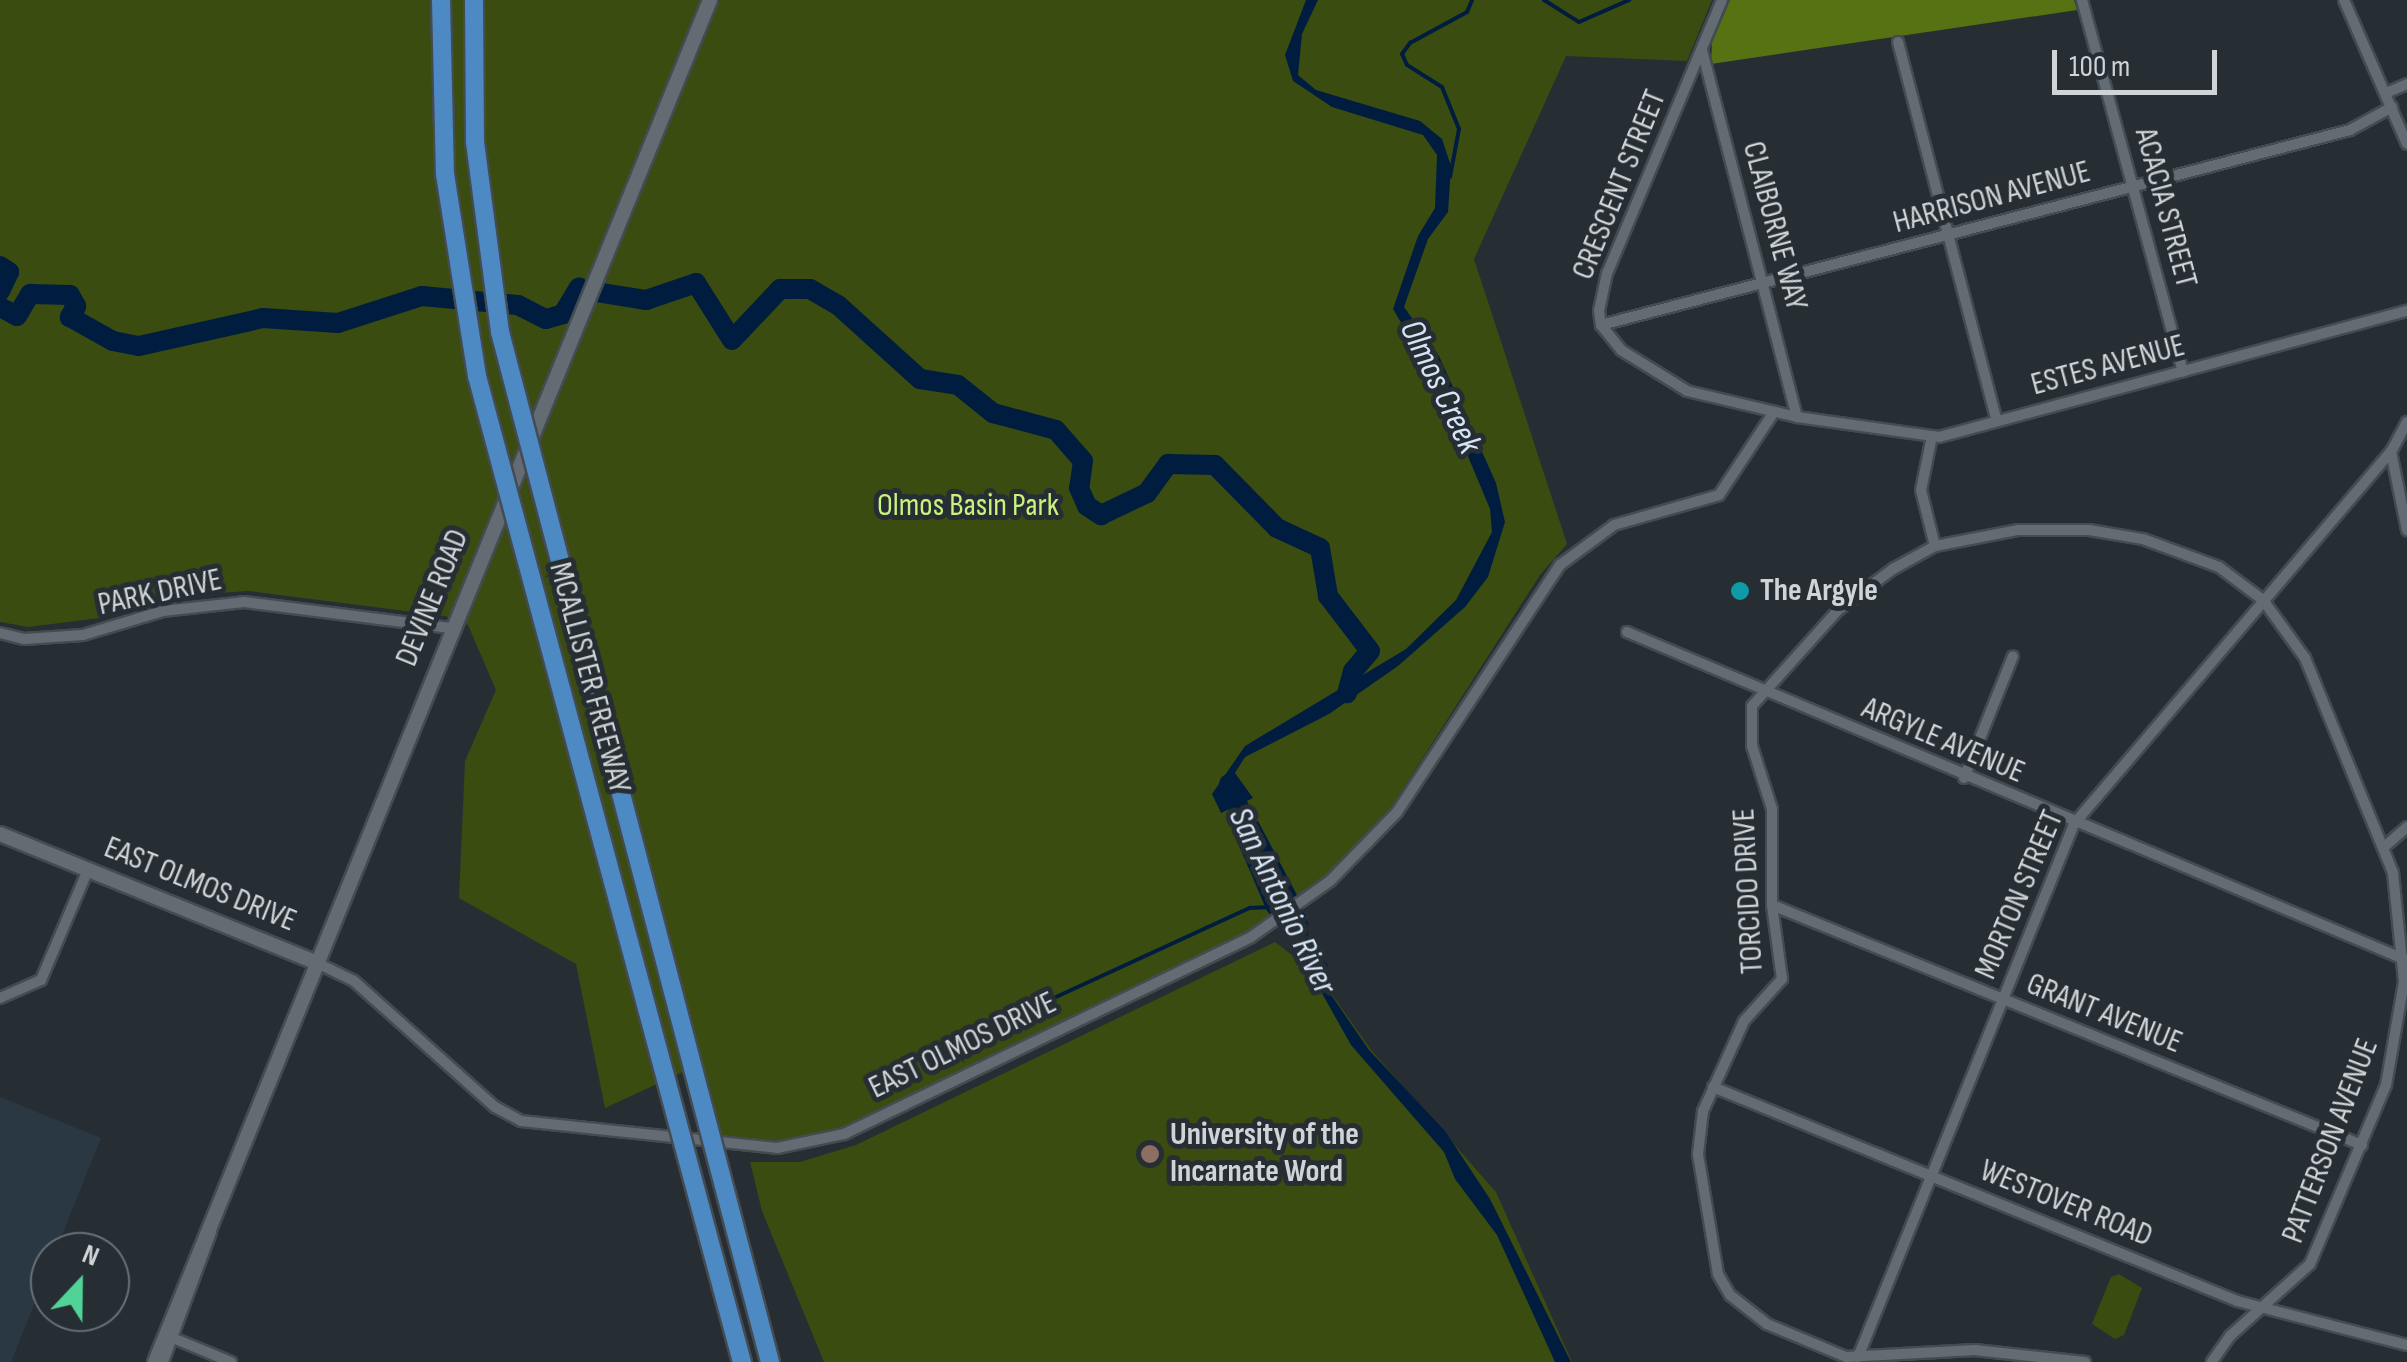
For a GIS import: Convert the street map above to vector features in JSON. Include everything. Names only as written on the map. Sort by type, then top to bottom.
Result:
[{"type":"highway","name":"MCALLISTER FREEWAY","points":[[441,0],[445,174],[477,376],[742,1362]]},
{"type":"highway","name":"MCALLISTER FREEWAY","points":[[474,0],[475,142],[500,332],[770,1362]]},
{"type":"street","name":"DEVINE ROAD","points":[[155,1362],[313,961],[710,0]]},
{"type":"street","name":"CRESCENT STREET","points":[[1722,0],[1608,273],[1602,324],[1622,350],[1664,380],[1797,417]]},
{"type":"street","name":"ACACIA STREET","points":[[2082,0],[2184,371]]},
{"type":"street","points":[[2344,0],[2407,144]]},
{"type":"street","points":[[1898,42],[1997,421]]},
{"type":"street","name":"CLAIBORNE WAY","points":[[1702,48],[1797,417]]},
{"type":"street","points":[[2386,93],[2407,84]]},
{"type":"street","name":"HARRISON AVENUE","points":[[1602,324],[1764,286],[2350,130],[2392,108]]},
{"type":"street","name":"ESTES AVENUE","points":[[1932,436],[2407,310]]},
{"type":"street","name":"EAST OLMOS DRIVE","points":[[0,834],[354,981],[495,1107],[521,1121],[777,1148],[844,1134],[1252,937],[1348,865],[1398,812],[1560,565],[1614,525],[1719,495],[1774,412]]},
{"type":"street","points":[[1797,417],[1932,436],[1921,490],[1935,546]]},
{"type":"street","name":"MORTON STREET","points":[[1858,1358],[2074,824],[2392,452],[2407,422]]},
{"type":"street","points":[[2392,452],[2407,530]]},
{"type":"street","name":"PATTERSON AVENUE","points":[[1765,690],[1846,604],[1935,546],[2018,530],[2089,530],[2193,556],[2263,600],[2305,658],[2384,848],[2406,959],[2398,1038],[2362,1145],[2310,1264],[2212,1362]]},
{"type":"street","name":"PARK DRIVE","points":[[0,633],[24,639],[84,635],[164,611],[244,602],[450,628]]},
{"type":"street","name":"ARGYLE AVENUE","points":[[1628,632],[1964,778],[2406,959]]},
{"type":"street","points":[[1964,778],[2013,656]]},
{"type":"street","name":"TORCIDO DRIVE","points":[[1765,690],[1752,706],[1749,730],[1772,808],[1772,906],[1779,988],[1744,1022],[1713,1087],[1698,1154],[1718,1274],[1730,1295],[1767,1324],[1826,1352],[1858,1358],[1975,1350],[2084,1362]]},
{"type":"street","points":[[2384,848],[2407,827]]},
{"type":"street","points":[[0,998],[42,980],[88,870]]},
{"type":"street","name":"GRANT AVENUE","points":[[1772,906],[2362,1145]]},
{"type":"street","name":"WESTOVER ROAD","points":[[1713,1087],[2263,1309],[2407,1345]]},
{"type":"street","name":"DEVINE ROAD","points":[[163,1362],[210,1245],[211,1219]]},
{"type":"street","points":[[173,1338],[231,1362]]},
{"type":"shaded area","points":[[0,1097],[101,1138],[63,1232],[30,1232],[30,1315],[11,1362],[0,1362]]},
{"type":"green space","name":"Olmos Basin Park","points":[[0,0],[1712,0],[1687,61],[1566,56],[1474,259],[1567,544],[1540,575],[1390,809],[1321,880],[1241,935],[846,1127],[792,1142],[718,1136],[700,1064],[605,1108],[576,964],[459,898],[465,761],[496,690],[468,625],[445,616],[248,591],[159,597],[100,618],[28,627],[0,622]]},
{"type":"green space","points":[[1730,0],[2074,0],[2077,10],[1711,64],[1712,41]]},
{"type":"green space","name":"University of the Incarnate Word","points":[[1275,942],[1319,976],[1371,1050],[1496,1192],[1572,1362],[824,1362],[762,1211],[750,1162],[800,1162],[856,1145]]},
{"type":"green space","points":[[2119,1274],[2142,1288],[2124,1335],[2115,1339],[2092,1324],[2111,1277]]},
{"type":"water","name":"Olmos Creek","points":[[1306,0],[1318,0],[1302,34],[1298,75],[1316,90],[1420,121],[1442,139],[1451,166],[1448,212],[1428,239],[1404,307],[1439,356],[1496,483],[1505,522],[1488,577],[1465,607],[1398,666],[1329,714],[1245,757],[1235,773],[1253,798],[1221,813],[1212,794],[1245,746],[1406,649],[1456,600],[1492,532],[1490,509],[1439,387],[1393,309],[1418,236],[1435,208],[1437,155],[1423,135],[1332,107],[1293,81],[1285,55]]},
{"type":"water","points":[[1258,821],[1307,914],[1309,944],[1328,965],[1325,986],[1369,1050],[1445,1131],[1490,1199],[1571,1362],[1555,1362],[1497,1235],[1455,1179],[1444,1152],[1351,1045],[1319,988],[1319,970],[1267,911],[1234,834]]},
{"type":"waterway","points":[[1450,177],[1459,129],[1442,87],[1407,65],[1402,54],[1410,43],[1467,12],[1472,0]]},
{"type":"waterway","points":[[1544,0],[1579,22],[1629,0]]},
{"type":"waterway","name":"San Antonio River","points":[[0,266],[9,272],[0,291]]},
{"type":"waterway","name":"San Antonio River","points":[[596,292],[646,300],[696,283],[732,340],[780,289],[810,289],[838,305],[920,379],[958,385],[993,413],[1056,430],[1083,461],[1079,488],[1087,506],[1101,515],[1147,493],[1168,464],[1215,465],[1277,528],[1320,548],[1328,596],[1370,651],[1353,671],[1347,693]]},
{"type":"waterway","name":"San Antonio River","points":[[0,307],[17,316],[30,294],[70,295],[76,306],[70,317],[113,341],[139,346],[263,318],[338,323],[422,296],[518,305],[546,319],[563,314],[579,287]]},
{"type":"waterway","name":"San Antonio River","points":[[1229,784],[1256,848]]},
{"type":"waterway","points":[[982,1031],[1250,908],[1271,907]]},
{"type":"place","name":"The Argyle","points":[[1740,591]]},
{"type":"place","name":"University of the Incarnate Word","points":[[1150,1154]]}]
